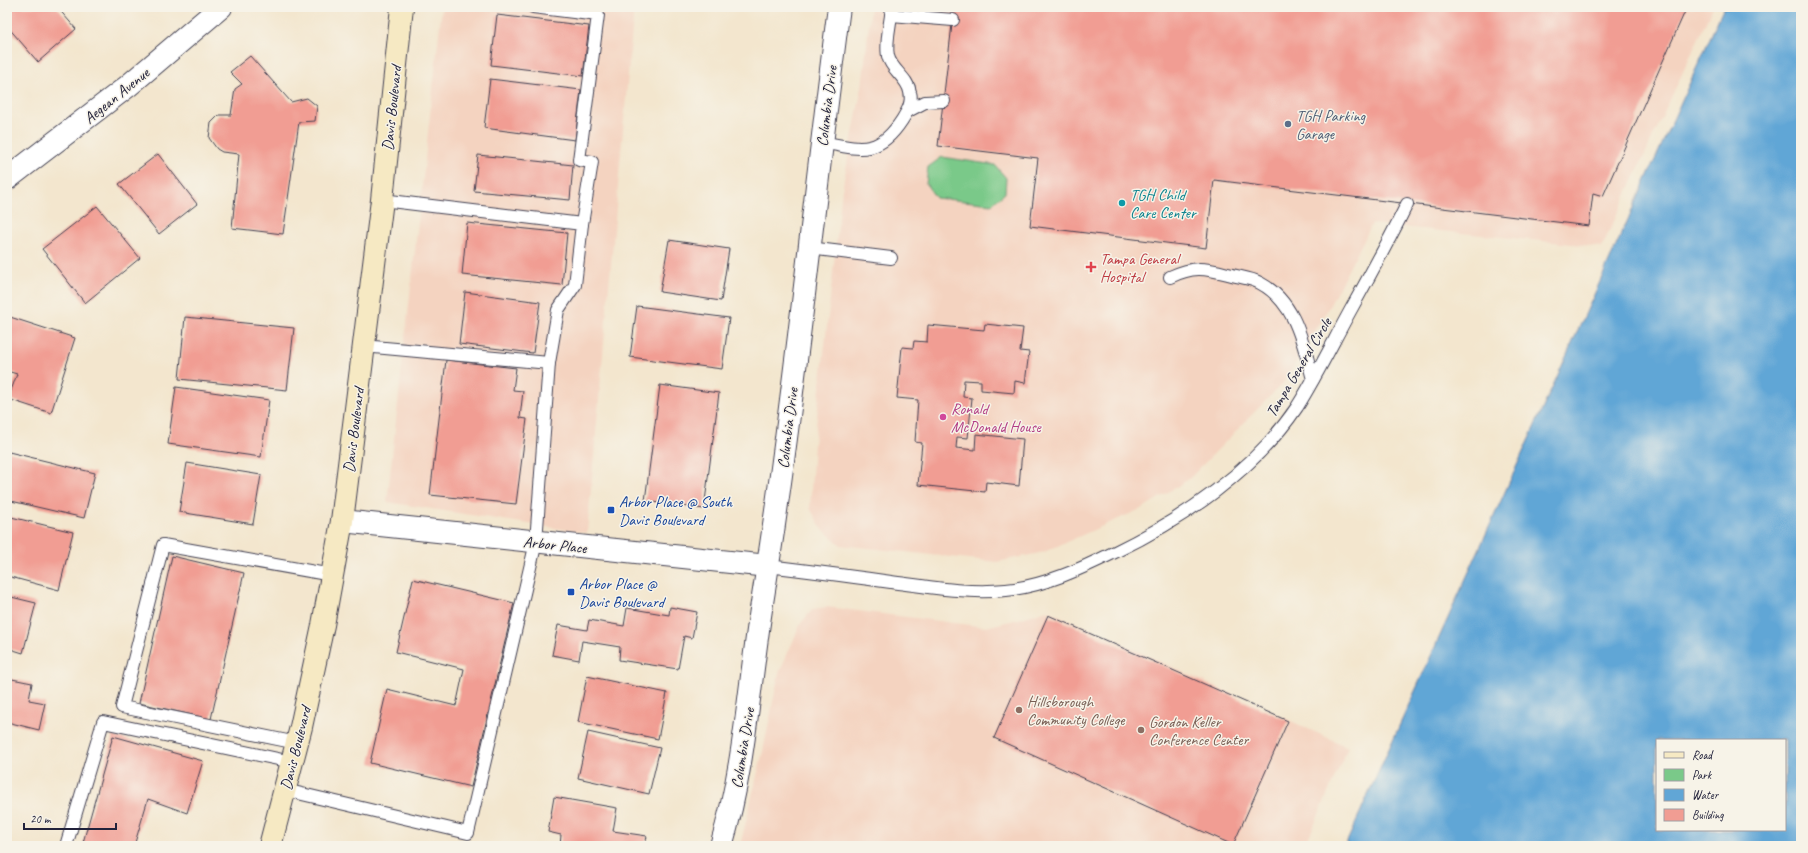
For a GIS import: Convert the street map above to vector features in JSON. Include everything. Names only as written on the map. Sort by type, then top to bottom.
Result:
[{"type":"street","name":"Aegean Avenue","points":[[7,180],[128,86],[221,7]]},
{"type":"street","name":"Davis Boulevard","points":[[270,846],[295,753],[342,521],[382,200],[402,7]]},
{"type":"street","name":"Columbia Drive","points":[[721,846],[731,815],[745,732],[768,566],[839,7]]},
{"type":"street","name":"Arbor Place","points":[[342,521],[768,566]]},
{"type":"lane","points":[[285,790],[468,833],[536,542],[549,363],[558,310],[576,285],[582,224],[592,162],[579,160],[598,11],[533,7]]},
{"type":"lane","points":[[822,142],[859,150],[868,148],[883,142],[890,136],[908,111],[911,103],[910,90],[892,66],[888,58],[887,50],[892,11],[953,20]]},
{"type":"lane","points":[[908,111],[925,102],[944,101]]},
{"type":"lane","points":[[382,200],[582,224]]},
{"type":"lane","name":"Tampa General Circle","points":[[768,566],[949,589],[1004,590],[1037,584],[1100,560],[1158,530],[1190,509],[1245,465],[1269,442],[1296,408],[1407,204]]},
{"type":"lane","points":[[809,248],[892,258]]},
{"type":"lane","points":[[1170,277],[1189,269],[1209,269],[1259,283],[1272,291],[1289,310],[1299,330],[1313,379]]},
{"type":"lane","points":[[364,346],[549,363]]},
{"type":"lane","points":[[295,753],[122,707],[163,545],[332,576]]},
{"type":"lane","points":[[66,846],[103,722],[295,753]]},
{"type":"shaded area","points":[[442,7],[634,7],[587,533],[387,502]]},
{"type":"shaded area","name":"Tampa General Hospital","points":[[871,7],[1713,7],[1602,247],[1372,224],[1322,320],[1283,383],[1189,479],[1143,508],[1044,552],[997,562],[841,545],[822,529],[810,508],[814,444],[842,190],[862,87]]},
{"type":"shaded area","name":"Hillsborough Community College","points":[[827,607],[986,627],[1047,610],[1348,747],[1305,846],[740,846],[763,751],[779,673],[801,623],[813,609]]},
{"type":"green space","points":[[942,157],[995,165],[1006,178],[1005,193],[992,204],[936,198],[926,184],[928,167]]},
{"type":"water","points":[[1724,7],[1801,7],[1801,846],[1345,846]]},
{"type":"building","points":[[7,7],[57,7],[76,29],[38,62],[7,26]]},
{"type":"building","name":"TGH Parking Garage","points":[[954,7],[1687,7],[1603,196],[1593,193],[1589,226],[1214,180],[1206,248],[1030,226],[1038,158],[938,146]]},
{"type":"building","points":[[497,15],[589,26],[583,76],[491,65]]},
{"type":"building","points":[[250,56],[291,102],[307,98],[317,106],[315,121],[299,122],[283,234],[232,228],[239,154],[222,152],[217,149],[209,138],[211,123],[219,115],[231,115],[235,89],[242,84],[230,72]]},
{"type":"building","points":[[490,79],[581,90],[575,140],[484,128]]},
{"type":"building","points":[[158,154],[197,204],[159,234],[119,184]]},
{"type":"building","points":[[478,155],[573,165],[570,200],[474,191]]},
{"type":"building","points":[[97,206],[140,258],[85,303],[42,249]]},
{"type":"building","points":[[467,223],[567,233],[562,285],[462,275]]},
{"type":"building","points":[[669,240],[729,249],[721,301],[660,292]]},
{"type":"building","points":[[465,292],[540,302],[533,353],[459,344]]},
{"type":"building","points":[[637,306],[729,318],[722,369],[630,357]]},
{"type":"building","points":[[7,316],[75,338],[51,413],[8,399],[17,374],[7,371]]},
{"type":"building","points":[[185,317],[294,328],[287,390],[179,379]]},
{"type":"building","name":"Ronald McDonald House","points":[[985,324],[1023,328],[1020,351],[1029,352],[1025,383],[1015,381],[1014,393],[981,390],[981,381],[964,380],[963,397],[972,398],[968,438],[957,437],[956,448],[975,450],[976,434],[1023,439],[1019,486],[986,482],[985,492],[918,485],[922,443],[915,442],[918,400],[897,398],[902,347],[913,348],[914,341],[927,342],[928,325],[984,330]]},
{"type":"building","points":[[446,360],[516,368],[513,390],[523,391],[520,418],[527,419],[516,504],[430,495]]},
{"type":"building","points":[[660,385],[719,393],[704,509],[645,501]]},
{"type":"building","points":[[176,387],[269,400],[261,457],[168,444]]},
{"type":"building","points":[[9,452],[95,473],[84,518],[7,500],[7,463]]},
{"type":"building","points":[[187,463],[261,475],[253,524],[179,512]]},
{"type":"building","points":[[7,516],[73,532],[59,590],[7,576]]},
{"type":"building","points":[[172,556],[244,573],[211,719],[139,703]]},
{"type":"building","points":[[413,579],[514,603],[471,787],[370,763],[387,689],[456,706],[464,669],[396,652]]},
{"type":"building","points":[[7,596],[36,603],[23,653],[7,648]]},
{"type":"building","points":[[670,607],[697,612],[692,638],[684,636],[678,669],[619,660],[620,647],[582,641],[579,660],[552,655],[558,625],[587,630],[589,620],[624,626],[627,608],[669,615]]},
{"type":"building","name":"Gordon Keller Conference Center","points":[[1048,615],[1288,721],[1233,845],[994,738]]},
{"type":"building","points":[[587,676],[667,693],[658,739],[578,722]]},
{"type":"building","points":[[7,678],[32,683],[29,700],[45,703],[39,730],[7,722]]},
{"type":"building","points":[[588,732],[660,748],[649,794],[578,778]]},
{"type":"building","points":[[113,736],[203,761],[187,813],[148,799],[134,846],[82,846]]},
{"type":"building","points":[[554,797],[617,808],[613,831],[647,836],[645,846],[560,846],[561,835],[548,832]]},
{"type":"place","name":"TGH Parking Garage","points":[[1288,124]]},
{"type":"place","name":"TGH Child Care Center","points":[[1122,203]]},
{"type":"place","name":"Tampa General Hospital","points":[[1091,267]]},
{"type":"place","name":"Ronald McDonald House","points":[[943,417]]},
{"type":"place","name":"Arbor Place @ South Davis Boulevard","points":[[611,510]]},
{"type":"place","name":"Arbor Place @ Davis Boulevard","points":[[571,592]]},
{"type":"place","name":"Hillsborough Community College","points":[[1019,710]]},
{"type":"place","name":"Gordon Keller Conference Center","points":[[1141,730]]}]
